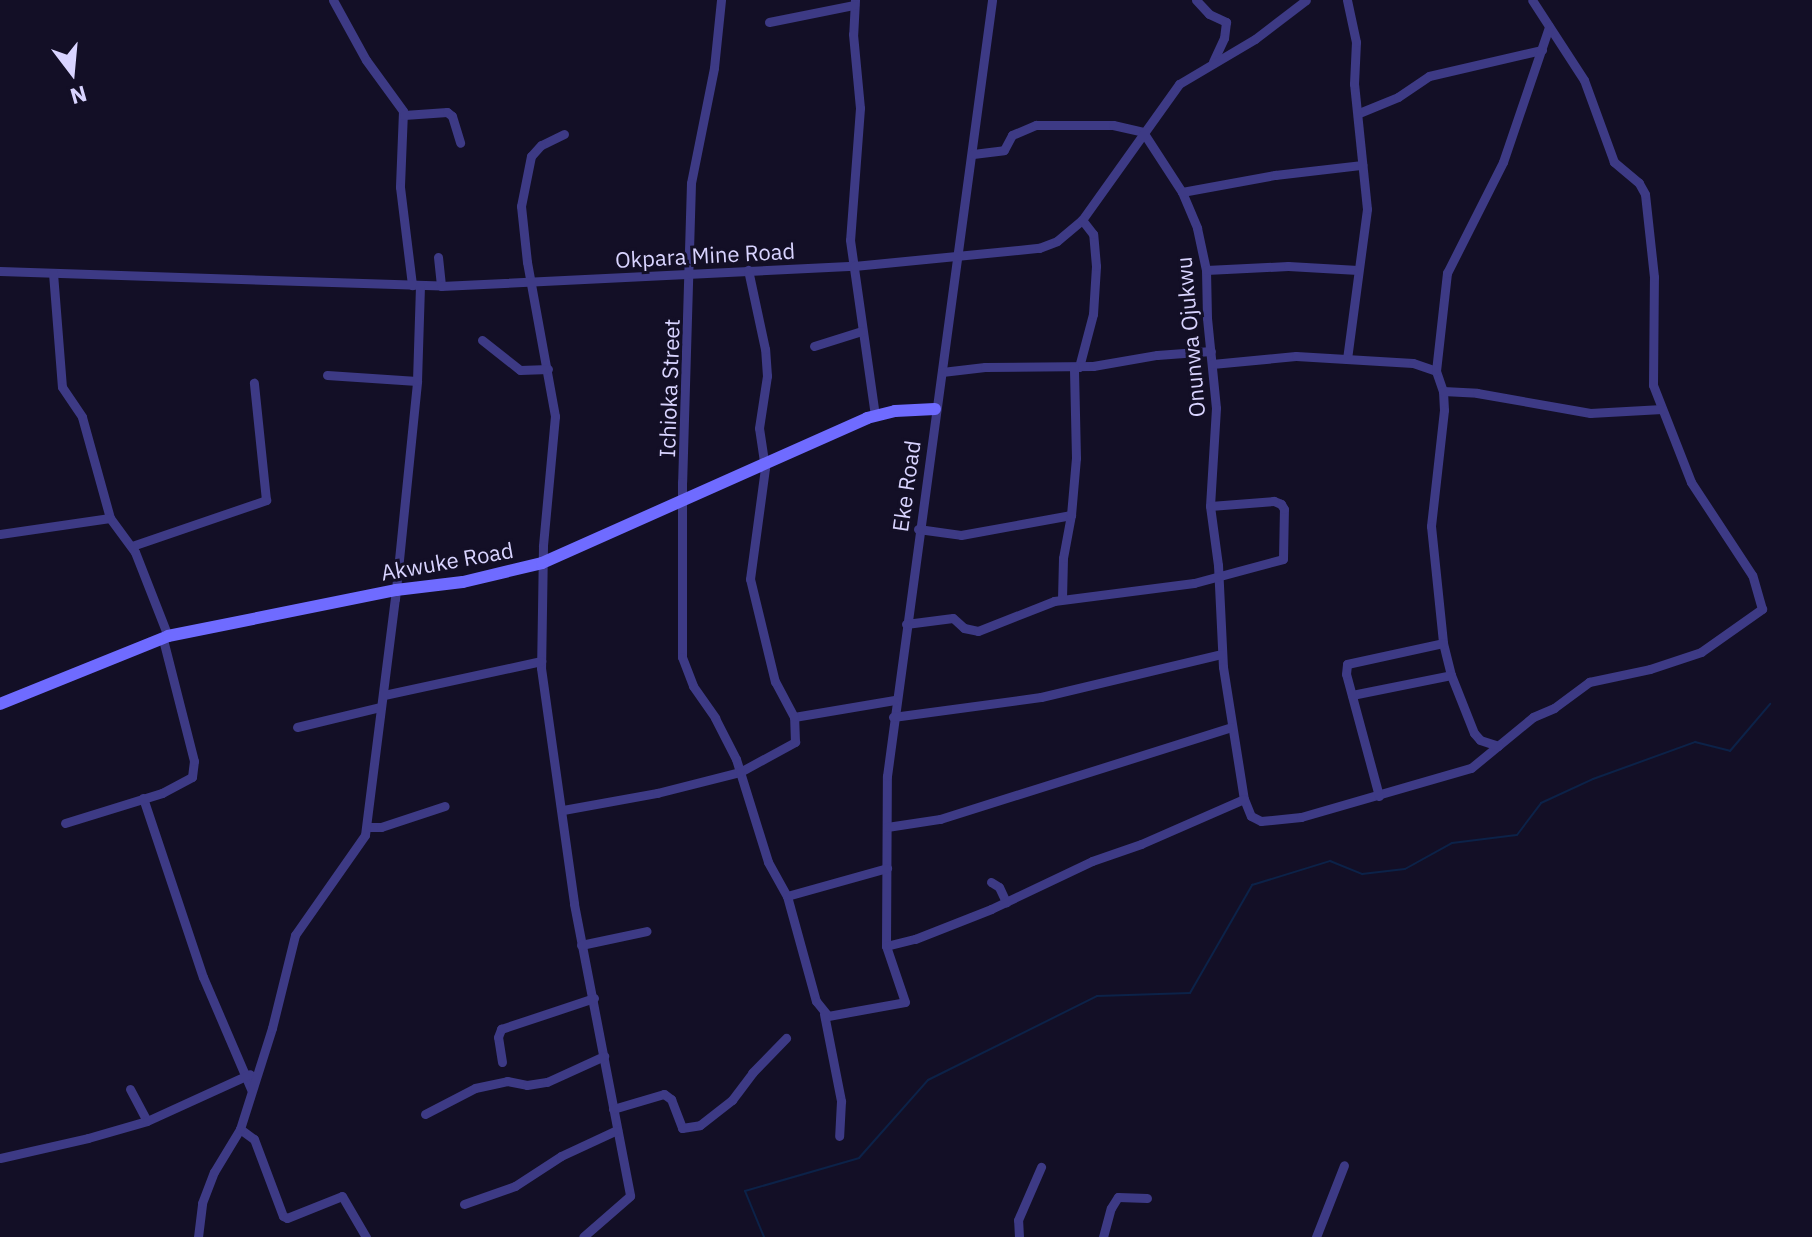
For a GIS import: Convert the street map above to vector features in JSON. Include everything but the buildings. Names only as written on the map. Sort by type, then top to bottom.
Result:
[{"type":"main road","name":"Akwuke Road","points":[[0,704],[166,638],[396,590],[454,584],[542,563],[875,415],[935,409]]},
{"type":"street","points":[[198,1237],[208,1186],[240,1129],[272,1028],[295,935],[357,849],[367,827],[396,590],[417,381],[416,285],[400,187],[404,115],[366,60],[333,0]]},
{"type":"street","name":"Ichioka Street","points":[[721,0],[714,68],[691,183],[691,275],[682,502],[685,539],[682,657],[693,686],[726,736],[768,862],[787,896],[816,1001],[824,1014],[841,1101],[839,1136]]},
{"type":"street","name":"Eke Road","points":[[824,1014],[904,1004],[886,946],[887,776],[992,0]]},
{"type":"street","points":[[1196,0],[1209,14],[1226,22],[1224,38],[1213,62]]},
{"type":"street","name":"Okpara Mine Road","points":[[0,271],[441,286],[854,266],[957,259],[1045,246],[1082,220],[1122,169],[1143,132],[1179,84],[1255,39],[1306,0]]},
{"type":"street","points":[[1347,0],[1356,42],[1353,67],[1367,209],[1347,359]]},
{"type":"street","points":[[886,946],[915,939],[1006,902],[1092,861],[1141,844],[1244,799],[1251,816],[1267,822],[1301,817],[1471,768],[1533,717],[1554,708],[1589,682],[1650,669],[1701,652],[1761,611],[1761,597],[1752,575],[1696,490],[1662,409],[1652,375],[1654,277],[1645,194],[1639,183],[1614,162],[1584,80],[1532,0]]},
{"type":"street","points":[[769,22],[854,2],[853,34],[860,108],[851,192],[850,240],[875,415]]},
{"type":"street","points":[[1498,746],[1476,736],[1451,675],[1443,643],[1431,517],[1442,444],[1443,391],[1436,371],[1447,273],[1503,162],[1549,27]]},
{"type":"street","points":[[1359,113],[1398,97],[1429,76],[1542,50]]},
{"type":"street","points":[[404,115],[447,112],[452,116],[460,143]]},
{"type":"street","points":[[973,154],[1004,150],[1012,135],[1036,125],[1113,125],[1143,132]]},
{"type":"street","name":"Onunwa Ojukwu","points":[[1143,132],[1182,192],[1197,228],[1206,270],[1216,421],[1210,506],[1219,576],[1221,654],[1244,799]]},
{"type":"street","points":[[564,134],[541,145],[531,156],[521,206],[555,416],[542,563],[541,661],[552,762],[563,810],[581,945],[594,998],[630,1196],[583,1237]]},
{"type":"street","points":[[1182,192],[1275,175],[1362,165]]},
{"type":"street","points":[[1062,599],[1063,558],[1076,458],[1077,367],[1093,314],[1096,266],[1094,238],[1082,220]]},
{"type":"street","points":[[438,257],[441,286]]},
{"type":"street","points":[[1206,270],[1288,266],[1358,270]]},
{"type":"street","points":[[563,810],[668,790],[740,772],[793,745],[794,717],[775,682],[750,579],[765,464],[759,428],[767,389],[766,357],[748,270]]},
{"type":"street","points":[[53,273],[62,387],[82,417],[110,518],[132,546],[166,638],[194,770],[184,783],[65,823]]},
{"type":"street","points":[[814,346],[862,331]]},
{"type":"street","points":[[482,340],[520,370],[548,369]]},
{"type":"street","points":[[942,372],[985,367],[1077,367],[1211,351]]},
{"type":"street","points":[[1212,364],[1296,356],[1413,363],[1436,371]]},
{"type":"street","points":[[327,375],[417,381]]},
{"type":"street","points":[[132,546],[266,500],[254,383]]},
{"type":"street","points":[[1443,391],[1477,393],[1590,413],[1662,409]]},
{"type":"street","points":[[906,624],[953,618],[964,628],[978,631],[1062,599],[1180,585],[1283,559],[1284,509],[1274,501],[1210,506]]},
{"type":"street","points":[[918,529],[961,535],[1071,515]]},
{"type":"street","points":[[0,534],[110,518]]},
{"type":"street","points":[[1379,796],[1346,674],[1349,662],[1443,643]]},
{"type":"street","points":[[893,717],[1041,697],[1221,654]]},
{"type":"street","points":[[384,695],[541,661]]},
{"type":"street","points":[[1352,695],[1451,675]]},
{"type":"street","points":[[794,717],[895,700]]},
{"type":"street","points":[[297,727],[380,707]]},
{"type":"street","points":[[887,827],[940,819],[1231,727]]},
{"type":"street","points":[[143,798],[227,1037],[251,1089]]},
{"type":"street","points":[[367,827],[388,825],[445,806]]},
{"type":"street","points":[[787,896],[887,868]]},
{"type":"street","points":[[991,882],[999,887],[1006,902]]},
{"type":"street","points":[[581,945],[647,931]]},
{"type":"street","points":[[502,1062],[498,1037],[501,1029],[594,998]]},
{"type":"street","points":[[613,1109],[664,1094],[671,1099],[682,1128],[700,1125],[732,1100],[752,1073],[786,1038]]},
{"type":"street","points":[[425,1114],[475,1088],[507,1081],[527,1085],[547,1082],[604,1056]]},
{"type":"street","points":[[0,1158],[147,1121],[244,1076],[256,1074]]},
{"type":"street","points":[[130,1089],[147,1121]]},
{"type":"street","points":[[240,1129],[254,1139],[283,1216],[287,1218],[342,1196],[366,1237]]},
{"type":"street","points":[[464,1204],[515,1186],[561,1156],[617,1130]]},
{"type":"street","points":[[1316,1237],[1344,1165]]},
{"type":"street","points":[[1019,1237],[1018,1220],[1041,1167]]},
{"type":"street","points":[[1103,1237],[1111,1208],[1118,1197],[1147,1198]]},
{"type":"waterway","points":[[764,1237],[745,1191],[859,1158],[928,1080],[1097,996],[1190,993],[1252,885],[1330,861],[1362,874],[1405,869],[1452,843],[1517,835],[1541,803],[1593,779],[1695,742],[1730,751],[1770,704]]}]
